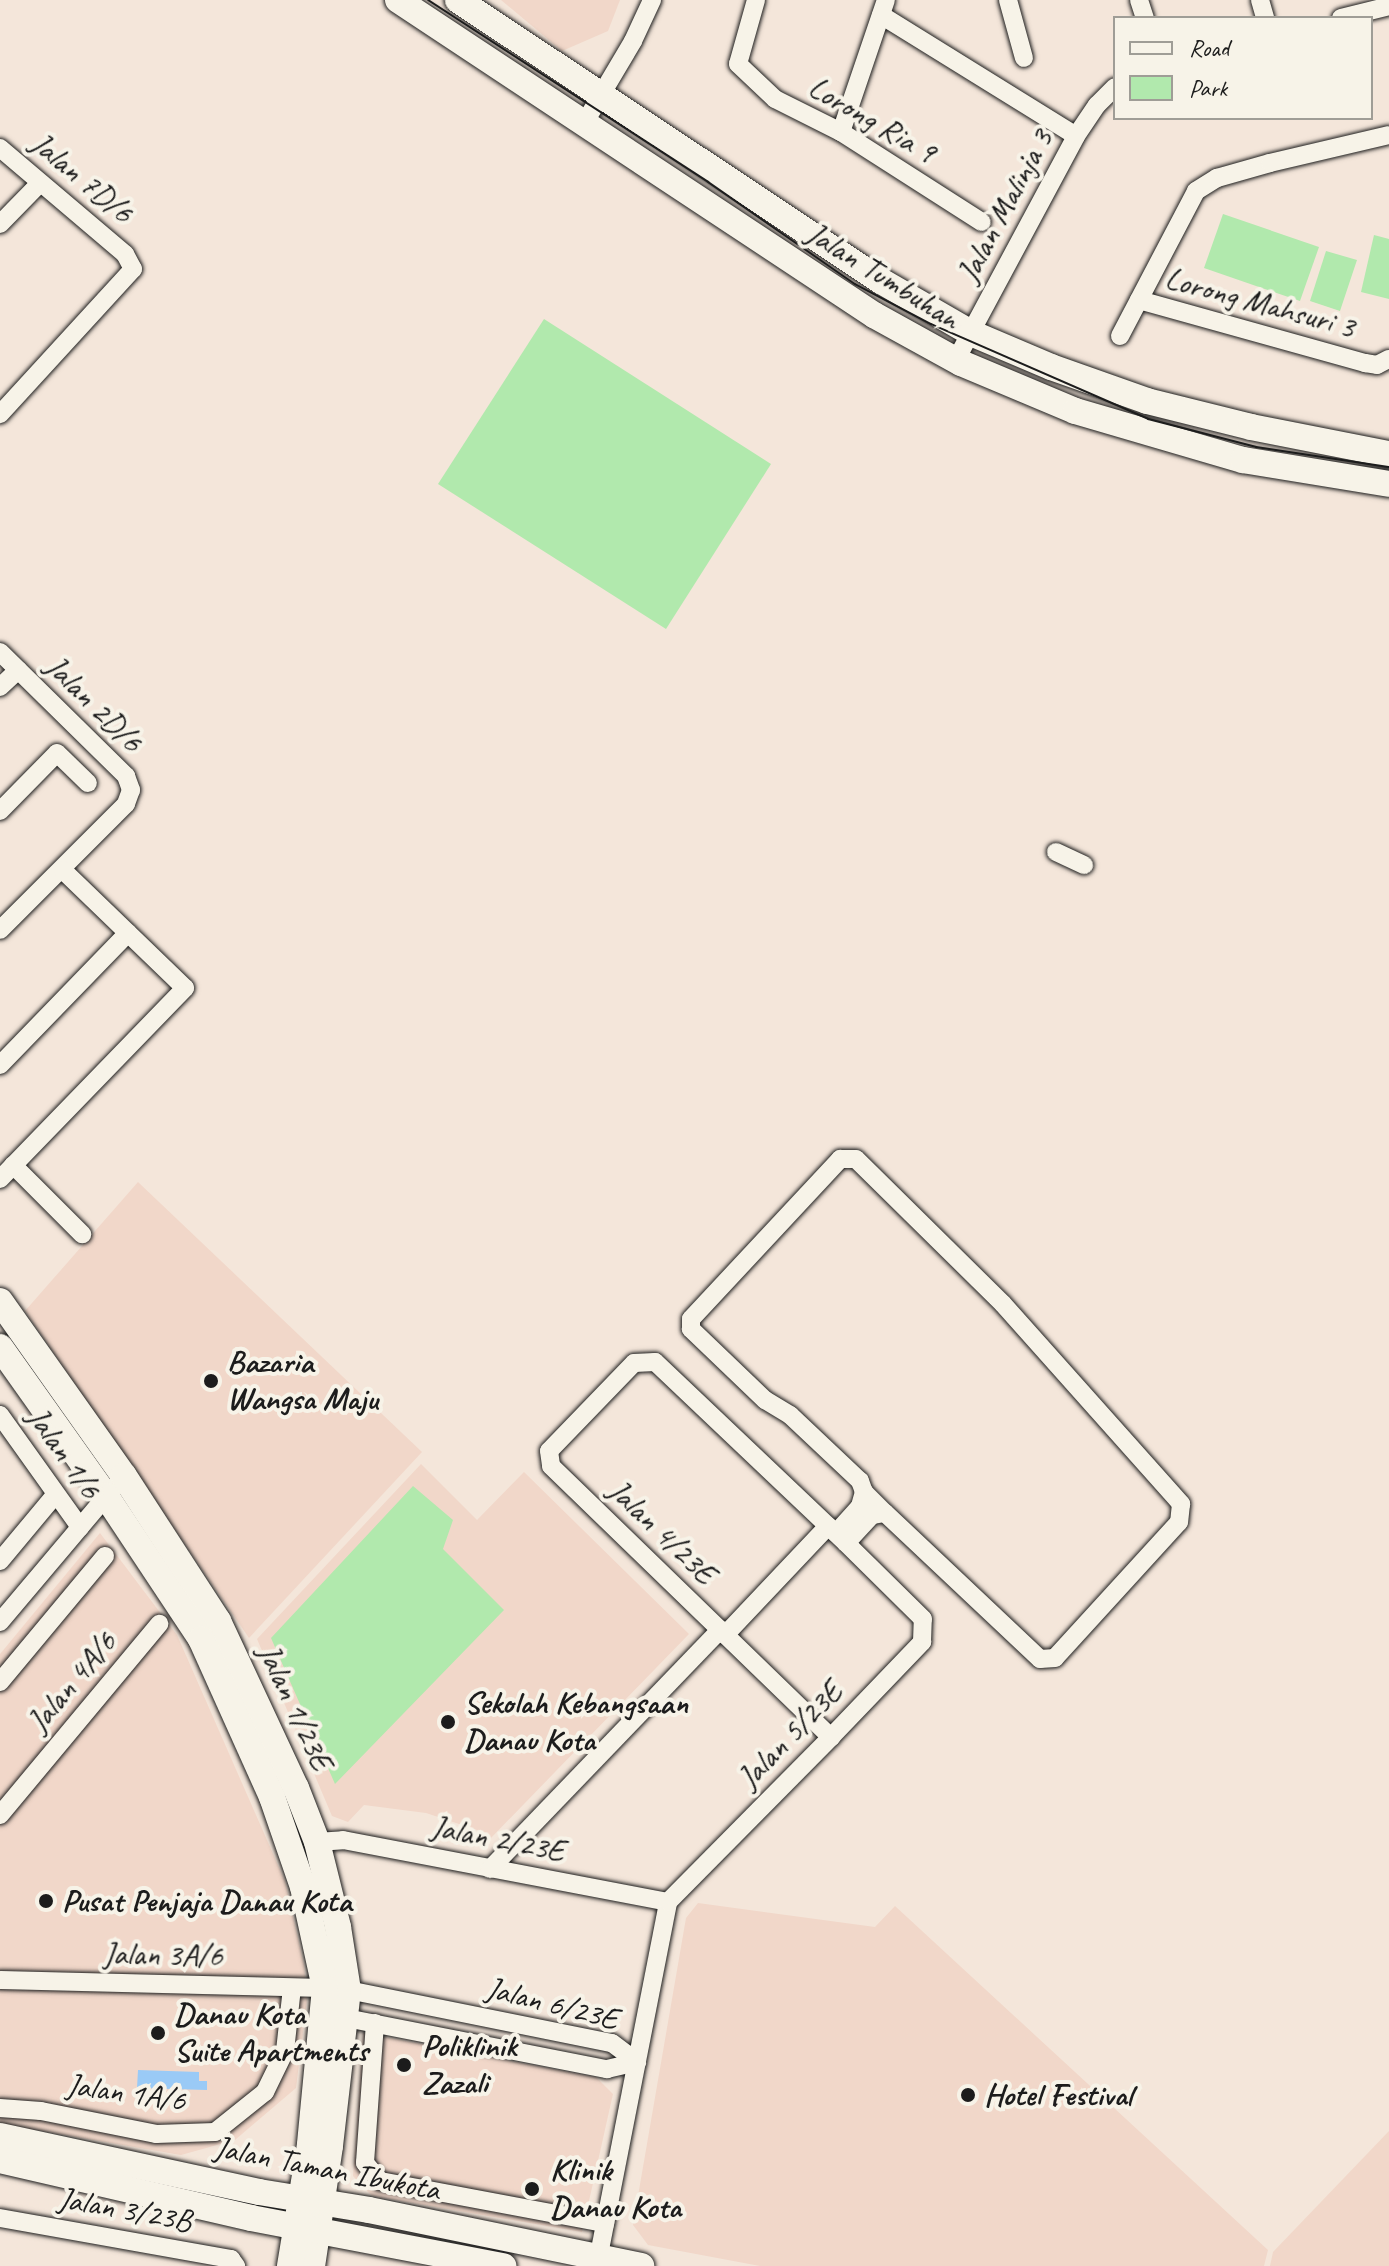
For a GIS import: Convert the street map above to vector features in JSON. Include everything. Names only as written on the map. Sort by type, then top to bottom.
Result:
[{"type":"main road","name":"Jalan Tumbuhan","points":[[398,0],[874,315],[945,354],[1060,406],[1243,460],[1389,484]]},
{"type":"main road","name":"Jalan Tumbuhan","points":[[458,0],[881,281],[971,333],[1126,394],[1251,427],[1389,454]]},
{"type":"main road","points":[[528,86],[553,93],[561,91],[566,84],[565,75],[549,59]]},
{"type":"main road","points":[[627,151],[617,132],[622,122],[645,122]]},
{"type":"main road","points":[[927,308],[948,328],[950,336],[945,354]]},
{"type":"main road","points":[[1051,367],[1034,377],[1033,383],[1060,406]]},
{"type":"main road","points":[[1126,394],[1131,402],[1148,409],[1150,414],[1149,420],[1136,428]]},
{"type":"main road","name":"Jalan 1/23E","points":[[0,1301],[115,1486],[201,1639],[272,1797],[346,2018],[320,2146]]},
{"type":"main road","name":"Jalan 1/23E","points":[[0,1347],[115,1486],[218,1621],[317,1842],[338,1927],[336,1989],[320,2146],[307,2228],[297,2265]]},
{"type":"main road","name":"Jalan Taman Ibukota","points":[[0,2136],[259,2192],[369,2210],[598,2262],[641,2266]]},
{"type":"main road","points":[[259,2192],[288,2180],[320,2146],[334,2165],[344,2187],[369,2210]]},
{"type":"main road","name":"Jalan Taman Ibukota","points":[[0,2160],[251,2218],[361,2236],[503,2266]]},
{"type":"main road","points":[[251,2218],[271,2234],[297,2265]]},
{"type":"main road","points":[[321,2266],[336,2251],[361,2236]]},
{"type":"street","points":[[585,122],[633,41],[652,0]]},
{"type":"street","name":"Lorong Ria 9","points":[[756,0],[738,64],[775,99],[841,132],[982,222]]},
{"type":"street","points":[[1008,0],[1024,58]]},
{"type":"street","points":[[1349,16],[1389,6]]},
{"type":"street","points":[[841,132],[884,7],[1076,136]]},
{"type":"street","name":"Jalan Malinja 3","points":[[945,354],[971,333],[1076,136],[1097,105],[1113,89]]},
{"type":"street","points":[[1120,336],[1196,191],[1209,182],[1270,163],[1389,135]]},
{"type":"street","name":"Jalan 7D/6","points":[[0,148],[125,254],[132,272],[0,414]]},
{"type":"street","points":[[0,224],[40,183]]},
{"type":"street","name":"Lorong Mahsuri 3","points":[[1139,300],[1365,363],[1377,365],[1389,359]]},
{"type":"street","name":"Jalan 2D/6","points":[[0,652],[126,776],[131,790],[126,804],[63,870]]},
{"type":"street","points":[[0,687],[18,670]]},
{"type":"street","points":[[0,811],[57,753],[88,783]]},
{"type":"street","points":[[1056,852],[1084,865]]},
{"type":"street","points":[[0,930],[63,870],[185,988],[6,1172],[82,1234]]},
{"type":"street","points":[[0,1065],[128,933]]},
{"type":"street","points":[[840,1159],[856,1159],[1003,1304],[1181,1504],[1179,1522],[1055,1658],[1040,1659],[885,1513],[864,1492],[860,1481],[790,1415],[765,1400],[691,1329],[691,1319],[840,1159]]},
{"type":"street","name":"Jalan 5/23E","points":[[634,1363],[655,1362],[923,1619],[922,1642],[668,1902]]},
{"type":"street","name":"Jalan 4/23E","points":[[634,1363],[549,1451],[551,1466],[831,1737]]},
{"type":"street","name":"Jalan 1/6","points":[[0,1415],[80,1527]]},
{"type":"street","name":"Jalan 1/6","points":[[0,1622],[115,1486]]},
{"type":"street","points":[[490,1869],[722,1632],[837,1534],[860,1506],[864,1492]]},
{"type":"street","points":[[0,1561],[55,1495]]},
{"type":"street","points":[[837,1534],[872,1515],[885,1513]]},
{"type":"street","points":[[0,1682],[105,1556]]},
{"type":"street","name":"Jalan 4A/6","points":[[0,1815],[159,1624]]},
{"type":"street","name":"Jalan 2/23E","points":[[317,1842],[343,1840],[668,1902]]},
{"type":"street","points":[[598,2262],[668,1902]]},
{"type":"street","name":"Jalan 3A/6","points":[[0,1980],[336,1989]]},
{"type":"street","name":"Jalan 1A/6","points":[[0,2108],[41,2111],[156,2134],[215,2132],[265,2092],[285,2051],[292,1988]]},
{"type":"street","name":"Jalan 6/23E","points":[[336,1989],[612,2043],[637,2062]]},
{"type":"street","name":"Jalan 6/23E","points":[[346,2018],[607,2069],[637,2062]]},
{"type":"street","points":[[375,2023],[365,2163],[380,2181],[605,2223]]},
{"type":"street","name":"Jalan 3/23B","points":[[0,2218],[231,2259],[236,2266]]},
{"type":"shaded area","points":[[501,0],[620,0],[608,31],[562,51]]},
{"type":"shaded area","name":"Bazaria Wangsa Maju","points":[[138,1182],[422,1452],[249,1638],[25,1311]]},
{"type":"shaded area","name":"Sekolah Kebangsaan Danau Kota","points":[[421,1464],[477,1520],[524,1472],[689,1634],[488,1841],[471,1840],[480,1831],[426,1813],[364,1805],[348,1822],[332,1816],[257,1639]]},
{"type":"shaded area","points":[[100,1533],[177,1635],[285,1881],[304,1965],[307,2000],[296,2088],[235,2140],[181,2155],[0,2124],[0,1654]]},
{"type":"shaded area","points":[[698,1903],[875,1927],[895,1906],[1268,2250],[1264,2266],[760,2266],[648,2245],[633,2225],[686,1918]]},
{"type":"shaded area","points":[[363,2033],[596,2077],[613,2094],[582,2232],[372,2196],[353,2176]]},
{"type":"shaded area","points":[[1389,2131],[1389,2266],[1270,2266],[1273,2252]]},
{"type":"green space","points":[[1223,214],[1319,247],[1300,301],[1204,268]]},
{"type":"green space","points":[[1374,235],[1389,239],[1389,299],[1361,292]]},
{"type":"green space","points":[[1326,251],[1357,260],[1340,311],[1310,301]]},
{"type":"green space","points":[[544,319],[771,464],[666,629],[438,484]]},
{"type":"green space","points":[[413,1486],[453,1520],[443,1549],[504,1610],[335,1784],[271,1638]]},
{"type":"water","points":[[138,2070],[199,2072],[199,2081],[207,2081],[207,2090],[137,2088]]},
{"type":"tram line","points":[[428,0],[708,182],[855,284],[931,324],[1148,419],[1256,447],[1389,467]]},
{"type":"place","name":"Bazaria Wangsa Maju","points":[[211,1381]]},
{"type":"place","name":"Sekolah Kebangsaan Danau Kota","points":[[448,1722]]},
{"type":"place","name":"Pusat Penjaja Danau Kota","points":[[46,1901]]},
{"type":"place","name":"Danau Kota Suite Apartments","points":[[158,2033]]},
{"type":"place","name":"Poliklinik Zazali","points":[[404,2065]]},
{"type":"place","name":"Hotel Festival","points":[[968,2095]]},
{"type":"place","name":"Klinik Danau Kota","points":[[532,2189]]}]
